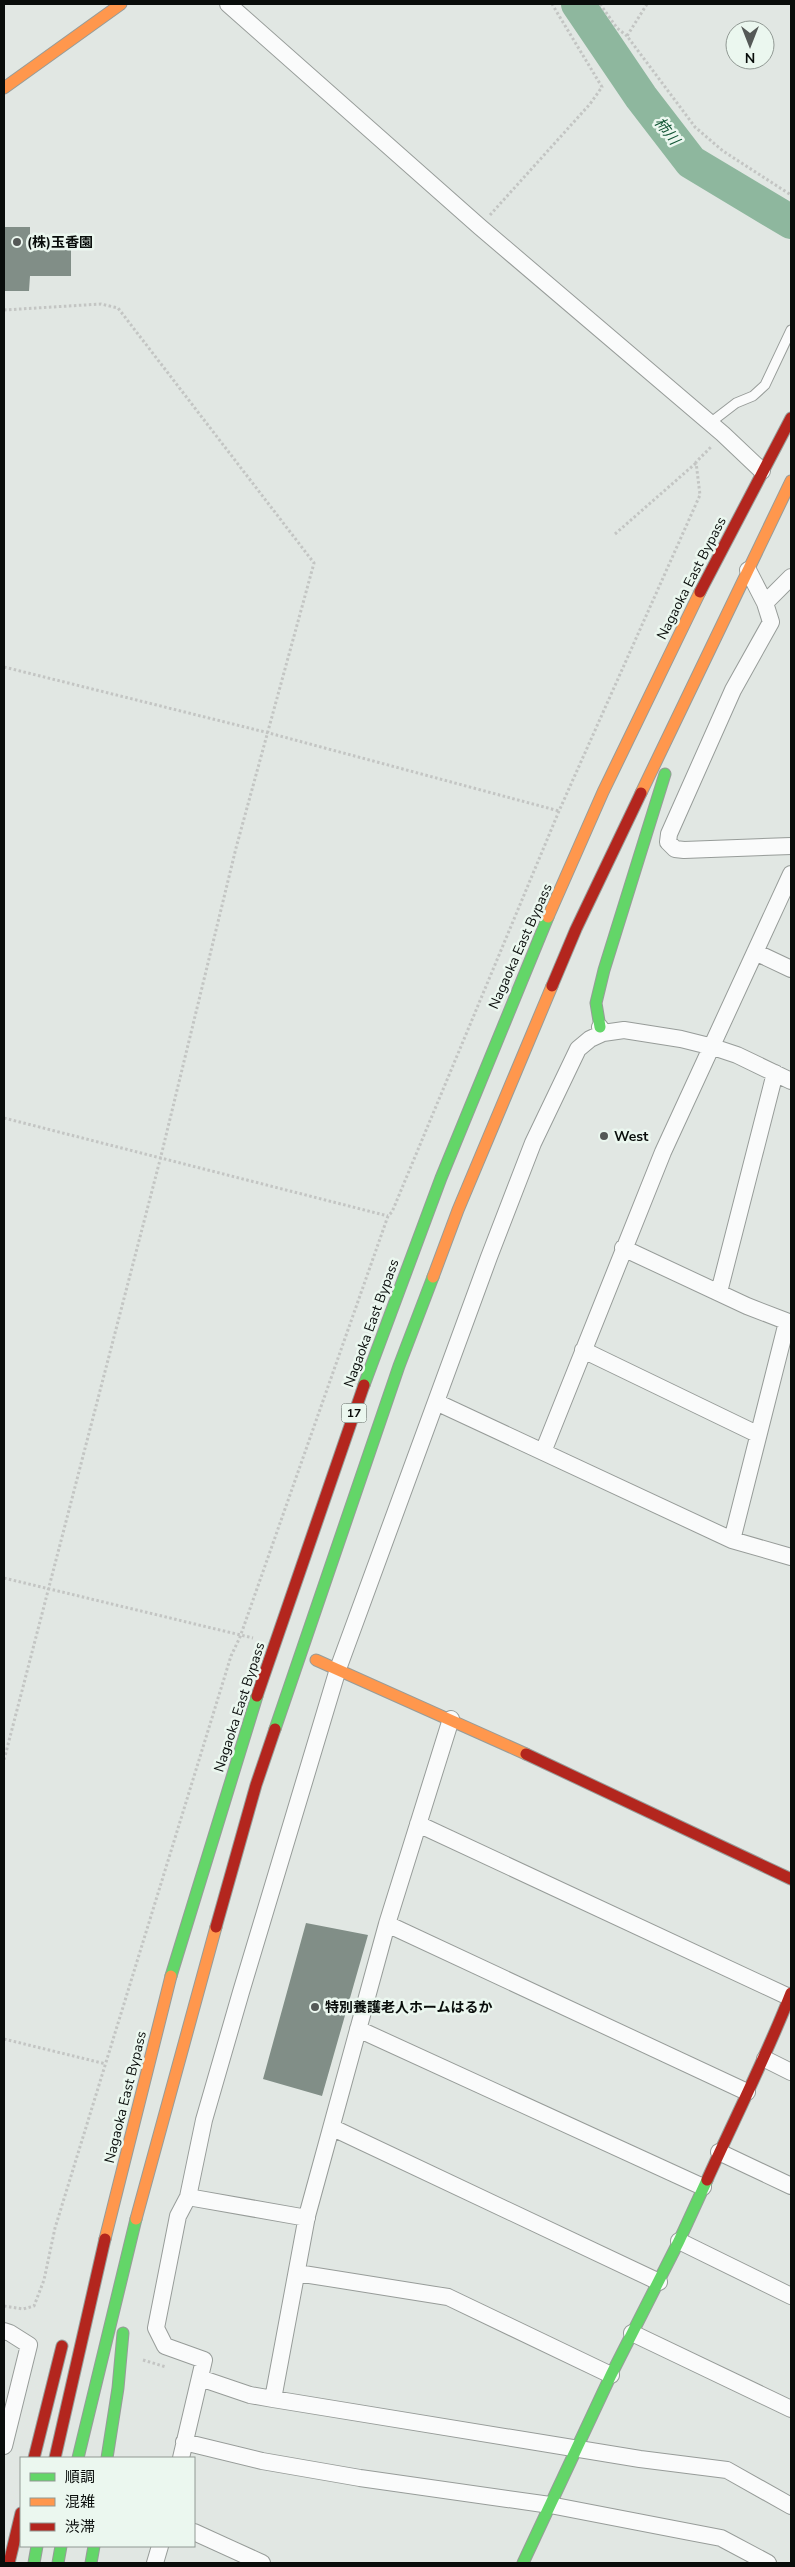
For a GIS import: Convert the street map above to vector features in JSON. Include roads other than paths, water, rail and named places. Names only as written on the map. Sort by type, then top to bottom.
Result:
[{"type":"main road","points":[[4,88],[121,4]]},
{"type":"main road","name":"Nagaoka East Bypass","points":[[55,2457],[90,2301],[172,1971],[295,1581],[375,1354],[465,1116],[528,963],[663,664],[791,418]]},
{"type":"main road","points":[[762,471],[790,490]]},
{"type":"main road","name":"17","points":[[78,2457],[131,2235],[221,1904],[256,1785],[399,1366],[458,1210],[576,930],[613,849],[699,675],[748,570],[790,490]]},
{"type":"main road","points":[[602,1030],[596,1003],[604,970],[699,675]]},
{"type":"main road","points":[[316,1660],[451,1719],[791,1879]]},
{"type":"main road","points":[[116,2146],[172,1971]]},
{"type":"main road","points":[[523,2563],[611,2375],[659,2282],[747,2092],[765,2059],[790,1995]]},
{"type":"main road","points":[[107,2457],[118,2388],[131,2235]]},
{"type":"main road","points":[[34,2457],[66,2331]]},
{"type":"main road","points":[[9,2563],[20,2517]]},
{"type":"main road","points":[[34,2563],[37,2547]]},
{"type":"main road","points":[[58,2563],[61,2547]]},
{"type":"main road","points":[[92,2563],[94,2547]]},
{"type":"street","points":[[228,4],[480,227],[723,434],[762,471]]},
{"type":"street","points":[[748,570],[765,603],[772,622],[733,690],[669,834],[668,842],[675,849],[684,850],[791,846]]},
{"type":"street","points":[[765,603],[791,578]]},
{"type":"street","points":[[542,1452],[670,1135],[713,1047],[791,874]]},
{"type":"street","points":[[756,952],[791,969]]},
{"type":"street","points":[[181,2457],[204,2360],[165,2346],[156,2328],[178,2216],[188,2197],[204,2120],[240,1992],[338,1669],[523,1169],[567,1068],[578,1049],[602,1030],[624,1030],[681,1039],[713,1047],[737,1055],[791,1081]]},
{"type":"street","points":[[719,1292],[775,1073]]},
{"type":"street","points":[[623,1248],[789,1322],[758,1434],[732,1540]]},
{"type":"street","points":[[583,1350],[758,1434]]},
{"type":"street","points":[[436,1402],[732,1540],[791,1557]]},
{"type":"street","points":[[273,2399],[307,2218],[387,1924],[451,1719]]},
{"type":"street","points":[[418,1824],[790,1995]]},
{"type":"street","points":[[387,1924],[747,2092]]},
{"type":"street","points":[[358,2029],[703,2187]]},
{"type":"street","points":[[765,2059],[791,2072]]},
{"type":"street","points":[[332,2128],[659,2282]]},
{"type":"street","points":[[719,2152],[791,2186]]},
{"type":"street","points":[[188,2197],[307,2218]]},
{"type":"street","points":[[679,2240],[791,2296]]},
{"type":"street","points":[[297,2273],[448,2297],[611,2375]]},
{"type":"street","points":[[4,2331],[10,2332],[29,2345],[4,2446]]},
{"type":"street","points":[[632,2332],[791,2408]]},
{"type":"street","points":[[200,2378],[250,2395],[576,2448],[727,2470],[791,2506]]},
{"type":"street","points":[[184,2442],[262,2461],[550,2505],[721,2538],[768,2563]]},
{"type":"street","points":[[195,2532],[262,2563]]},
{"type":"street","points":[[156,2563],[160,2547]]},
{"type":"lane","points":[[710,423],[736,403],[753,396],[765,385],[791,330]]},
{"type":"waterway","name":"柿川","points":[[578,4],[641,97],[691,162],[791,222]]},
{"type":"place","name":"(株)玉香園","points":[[17,242]]},
{"type":"place","name":"West","points":[[604,1136]]},
{"type":"place","name":"特別養護老人ホームはるか","points":[[315,2007]]}]
